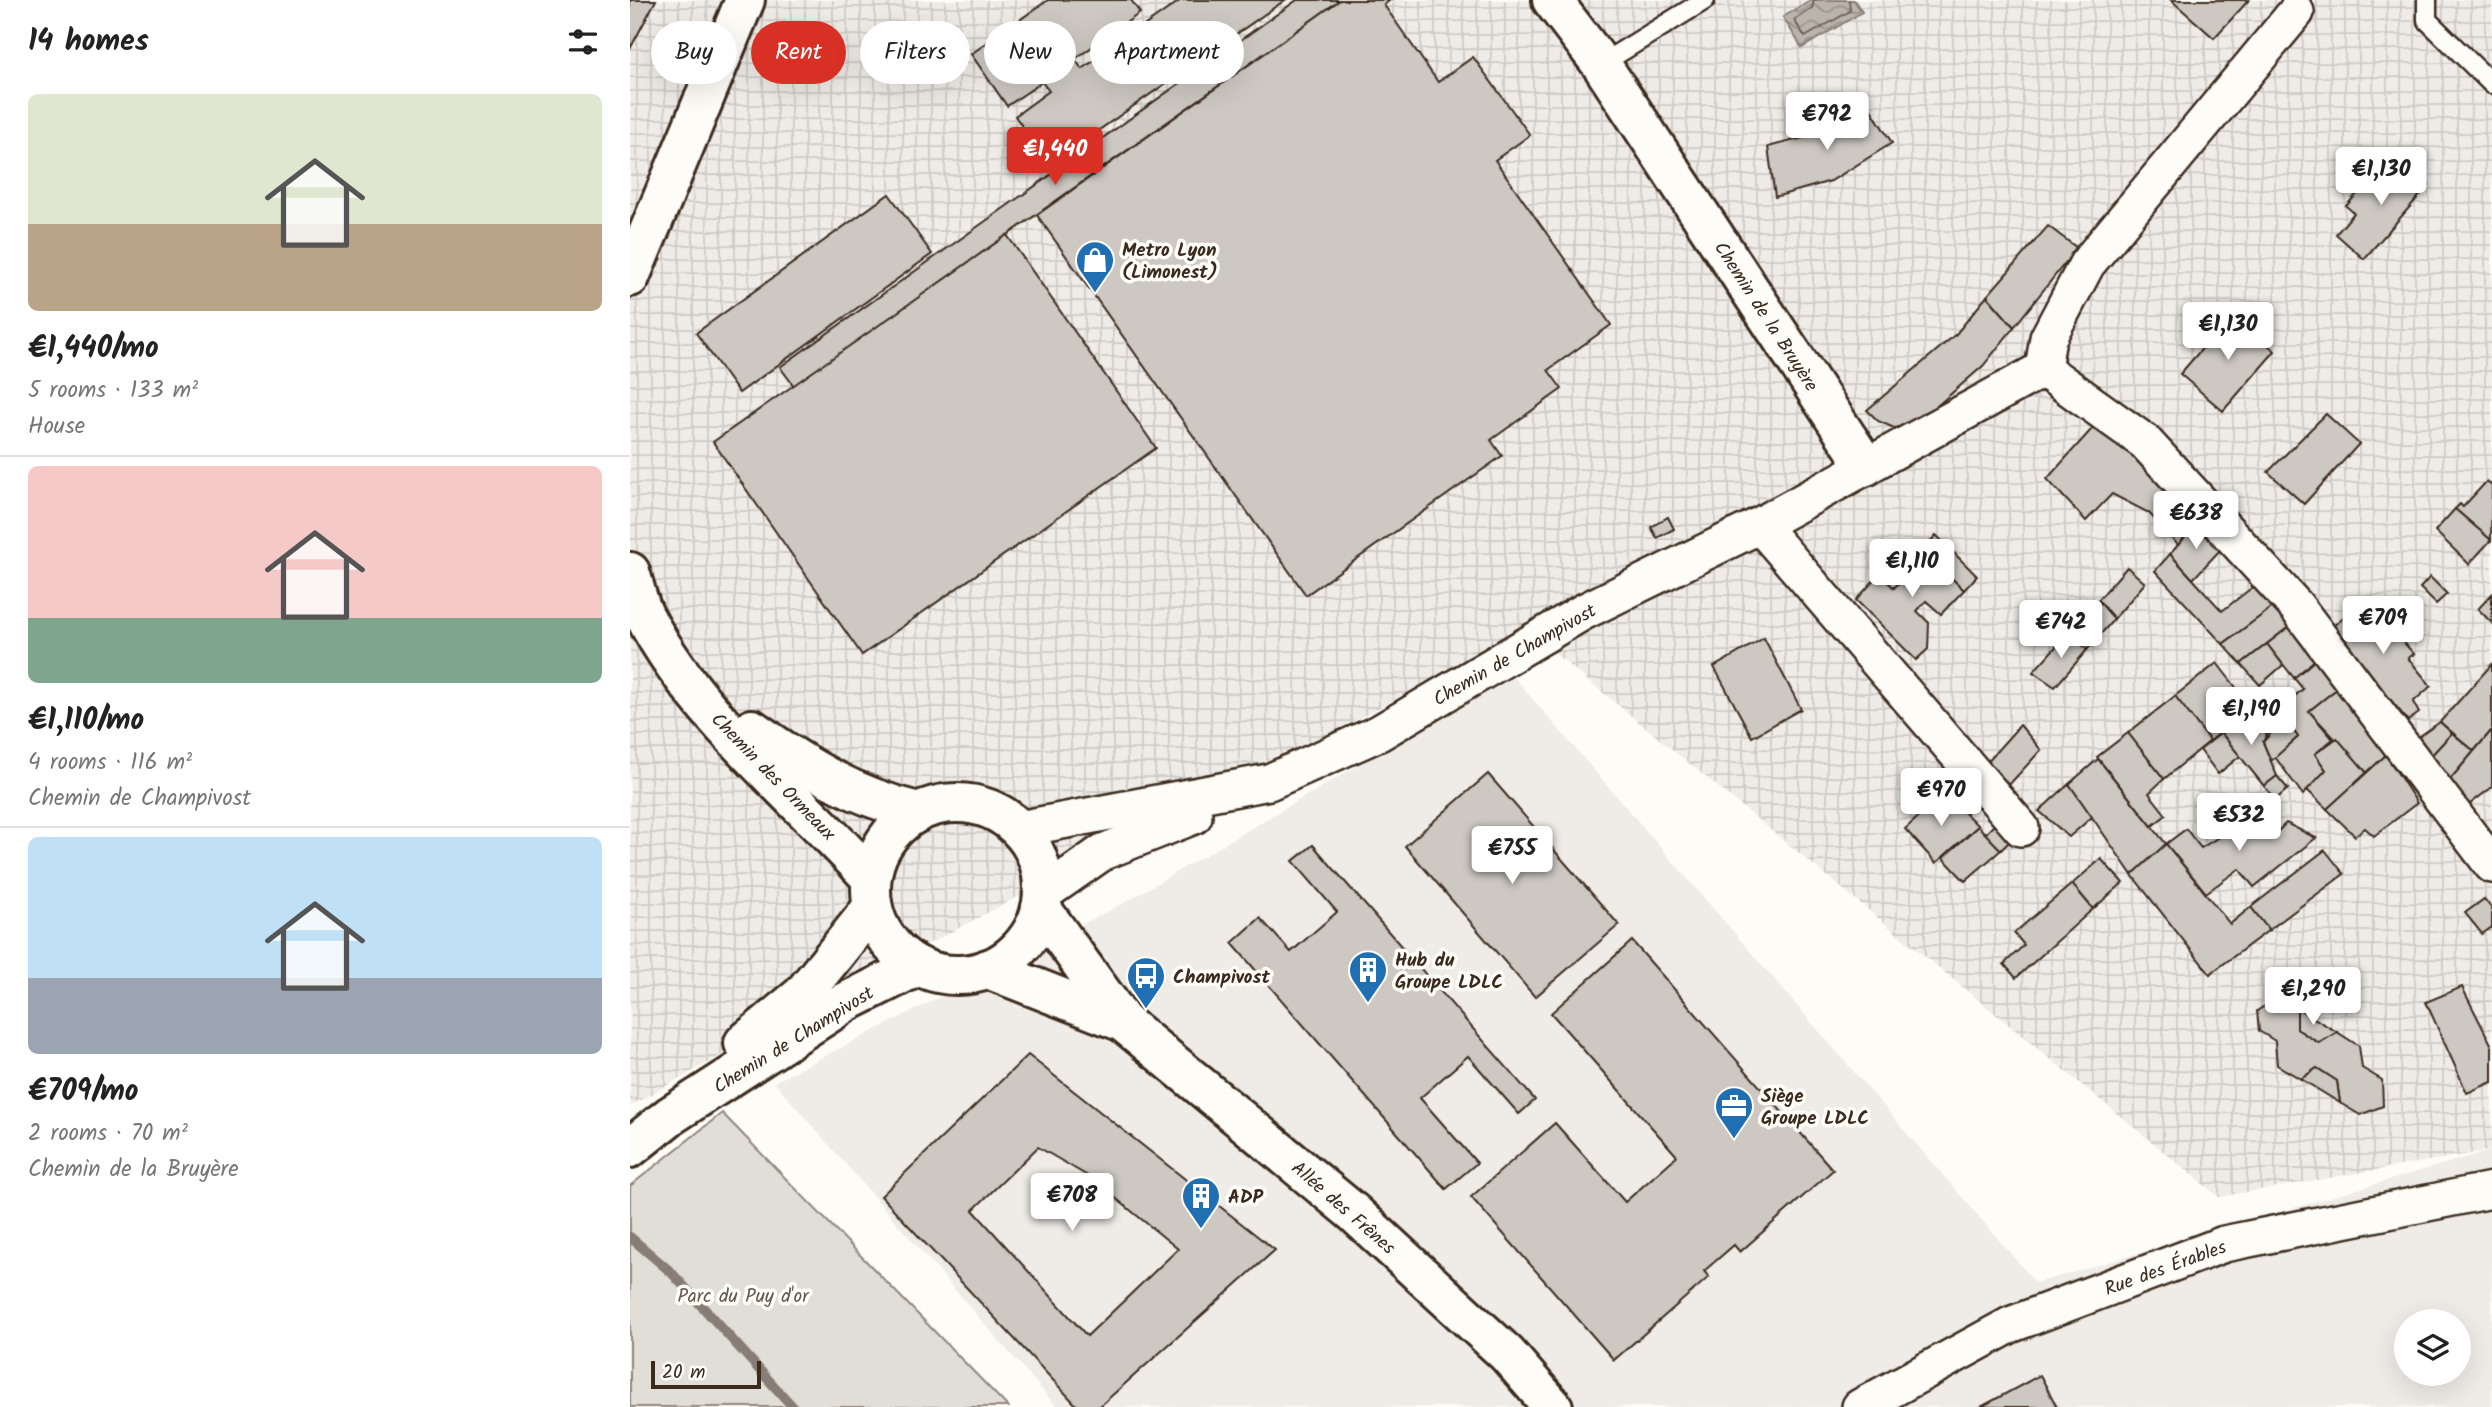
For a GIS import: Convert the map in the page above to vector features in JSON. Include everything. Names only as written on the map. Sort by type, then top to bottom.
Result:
[{"type":"street","points":[[630,278],[745,0]]},
{"type":"street","name":"Chemin de la Bruyère","points":[[1552,0],[1601,64],[1866,466]]},
{"type":"street","points":[[2043,369],[2048,338],[2087,264],[2296,12]]},
{"type":"street","points":[[1866,466],[2043,369]]},
{"type":"street","points":[[2043,369],[2145,442],[2296,606],[2492,865]]},
{"type":"street","name":"Chemin de Champivost","points":[[1042,901],[1103,852],[1155,828],[1215,808],[1379,733],[1583,612],[1760,525],[1866,466]]},
{"type":"street","points":[[1760,525],[2021,828]]},
{"type":"street","name":"Chemin des Ormeaux","points":[[630,572],[644,615],[679,672],[872,893]]},
{"type":"street","name":"Chemin des Ormeaux","points":[[679,672],[797,761],[873,801],[918,812]]},
{"type":"street","name":"Chemin de Champivost","points":[[1019,829],[1269,782]]},
{"type":"street","points":[[944,804],[971,804],[997,813],[1019,829],[1033,848],[1041,870],[1042,901],[1030,934],[1012,955],[988,969],[965,975],[941,974],[918,966],[897,952],[881,932],[872,893],[879,851],[895,828],[918,812],[944,804]]},
{"type":"street","name":"Chemin de Champivost","points":[[670,1116],[710,1071],[802,995],[872,893]]},
{"type":"street","name":"Allée des Frênes","points":[[1042,901],[1122,1022],[1353,1212],[1507,1354],[1553,1407]]},
{"type":"street","name":"Chemin de Champivost","points":[[630,1148],[670,1116],[846,1002],[918,966]]},
{"type":"street","name":"Allée des Frênes","points":[[988,969],[1122,1022]]},
{"type":"street","name":"Rue des Érables","points":[[1860,1407],[2010,1325],[2224,1244],[2492,1190]]},
{"type":"lane","points":[[1601,64],[1705,0]]},
{"type":"lane","points":[[2427,0],[2427,20],[2492,84]]},
{"type":"shaded area","points":[[630,0],[2492,0],[2492,1150],[2219,1197],[1525,629],[1155,828],[1103,852],[803,1010],[630,1106]]},
{"type":"shaded area","points":[[1512,675],[2036,1283],[2492,1150],[2492,1407],[1057,1407],[774,1082],[1122,904]]},
{"type":"green space","name":"Parc du Puy d'or","points":[[722,1113],[1008,1407],[630,1407],[630,1186]]},
{"type":"water","points":[[1812,0],[1854,0],[1862,12],[1802,48],[1783,17]]},
{"type":"building","points":[[630,0],[656,0],[630,49]]},
{"type":"building","points":[[1048,0],[1131,0],[1140,13],[1129,21],[1090,21],[1090,48],[1076,58],[1076,21],[1018,21]]},
{"type":"building","points":[[1181,0],[1285,0],[1244,29],[1244,21],[1151,21]]},
{"type":"building","points":[[1297,0],[1340,0],[1244,68],[1244,38]]},
{"type":"building","points":[[1340,0],[1390,0],[1384,5],[1438,82],[1473,57],[1530,135],[1495,160],[1611,325],[1548,370],[1562,389],[1491,440],[1502,456],[1306,595],[1037,215],[1222,84],[1244,84],[1244,68]]},
{"type":"building","points":[[2171,0],[2249,0],[2214,38]]},
{"type":"building","points":[[984,45],[984,73],[971,54]]},
{"type":"building","points":[[1076,60],[1082,69],[1090,63],[1090,84],[1165,84],[1049,165],[1015,116],[1049,91],[1044,84],[1076,84]]},
{"type":"building","points":[[992,84],[1039,84],[1007,106]]},
{"type":"building","points":[[1179,84],[1221,84],[794,386],[780,367]]},
{"type":"building","points":[[1865,100],[1892,143],[1831,181],[1775,197],[1768,147],[1814,135]]},
{"type":"building","points":[[2402,160],[2429,185],[2364,259],[2336,234],[2354,213],[2346,206],[2378,171],[2386,178]]},
{"type":"building","points":[[889,194],[932,254],[739,393],[696,333]]},
{"type":"building","points":[[2048,226],[2077,248],[2014,327],[1987,296]]},
{"type":"building","points":[[1007,235],[1156,448],[862,655],[713,442]]},
{"type":"building","points":[[1987,296],[2014,327],[1983,366],[1914,426],[1894,428],[1878,421],[1867,410],[1956,334]]},
{"type":"building","points":[[2232,314],[2275,351],[2223,411],[2180,374]]},
{"type":"building","points":[[2326,414],[2359,444],[2304,504],[2268,472]]},
{"type":"building","points":[[2099,421],[2198,523],[2178,545],[2149,513],[2112,494],[2086,521],[2047,479]]},
{"type":"building","points":[[2487,481],[2492,486],[2491,540],[2455,509],[2460,504],[2463,507]]},
{"type":"building","points":[[2455,509],[2491,540],[2469,564],[2435,531]]},
{"type":"building","points":[[1668,517],[1674,529],[1657,538],[1651,527]]},
{"type":"building","points":[[2198,523],[2221,549],[2193,579],[2170,554]]},
{"type":"building","points":[[1936,535],[1977,576],[1964,590],[1943,570],[1950,564],[1929,543]]},
{"type":"building","points":[[1929,543],[1950,564],[1943,570],[1964,590],[1941,614],[1926,601],[1917,611],[1929,623],[1928,649],[1916,660],[1856,600],[1880,574],[1894,588],[1903,578],[1898,574]]},
{"type":"building","points":[[2170,554],[2222,611],[2254,586],[2273,607],[2223,644],[2155,571]]},
{"type":"building","points":[[2127,567],[2145,583],[2114,619],[2098,600]]},
{"type":"building","points":[[2430,577],[2447,594],[2436,604],[2420,588]]},
{"type":"building","points":[[2492,594],[2492,623],[2478,609]]},
{"type":"building","points":[[2365,598],[2414,654],[2408,658],[2431,686],[2413,702],[2419,713],[2408,721],[2331,628]]},
{"type":"building","points":[[2098,600],[2114,619],[2087,650],[2069,632]]},
{"type":"building","points":[[2273,607],[2290,626],[2241,664],[2223,644]]},
{"type":"building","points":[[2290,626],[2315,660],[2294,678],[2267,644]]},
{"type":"building","points":[[2069,632],[2087,650],[2055,687],[2033,672]]},
{"type":"building","points":[[1764,638],[1801,709],[1752,737],[1714,667]]},
{"type":"building","points":[[2267,644],[2283,665],[2260,685],[2241,664]]},
{"type":"building","points":[[2315,660],[2338,688],[2309,711],[2333,739],[2315,754],[2326,770],[2303,795],[2275,757],[2298,737],[2278,710],[2303,689],[2294,678]]},
{"type":"building","points":[[2217,663],[2252,708],[2210,741],[2175,696]]},
{"type":"building","points":[[2492,664],[2492,730],[2474,751],[2440,722]]},
{"type":"building","points":[[2338,688],[2386,755],[2367,773],[2309,711]]},
{"type":"building","points":[[2175,696],[2210,741],[2164,779],[2128,733]]},
{"type":"building","points":[[2248,711],[2267,734],[2263,742],[2277,776],[2264,786],[2221,733]]},
{"type":"building","points":[[2284,718],[2298,737],[2271,761],[2263,742]]},
{"type":"building","points":[[2440,722],[2452,733],[2429,758],[2417,738]]},
{"type":"building","points":[[2020,725],[2041,750],[2007,787],[1985,764]]},
{"type":"building","points":[[2492,730],[2492,787],[2465,808],[2447,783]]},
{"type":"building","points":[[2128,733],[2164,779],[2149,793],[2166,815],[2152,826],[2097,757]]},
{"type":"building","points":[[2221,733],[2240,756],[2218,774],[2200,750]]},
{"type":"building","points":[[2452,733],[2474,751],[2447,783],[2429,758]]},
{"type":"building","points":[[2337,738],[2367,773],[2327,809],[2307,790],[2326,770],[2315,754]]},
{"type":"building","points":[[2386,755],[2417,803],[2374,836],[2365,828],[2355,836],[2327,809]]},
{"type":"building","points":[[2098,759],[2166,844],[2132,875],[2069,784]]},
{"type":"building","points":[[1488,774],[1619,925],[1535,997],[1405,846]]},
{"type":"building","points":[[2277,776],[2288,789],[2275,800],[2264,786]]},
{"type":"building","points":[[2069,784],[2092,817],[2069,837],[2039,811]]},
{"type":"building","points":[[1945,793],[1978,826],[1936,863],[1905,829]]},
{"type":"building","points":[[2251,817],[2270,839],[2286,823],[2316,838],[2254,887],[2239,869],[2206,893],[2166,844],[2186,829],[2201,848]]},
{"type":"building","points":[[1997,822],[2012,839],[2001,850],[1985,834]]},
{"type":"building","points":[[1978,826],[2001,850],[1965,881],[1943,858]]},
{"type":"building","points":[[2166,844],[2230,924],[2251,907],[2269,930],[2210,974],[2132,875]]},
{"type":"building","name":"Hub du Groupe LDLC","points":[[1313,845],[1535,1100],[1519,1114],[1468,1056],[1420,1098],[1477,1163],[1446,1189],[1232,943],[1260,918],[1291,952],[1337,912],[1293,861]]},
{"type":"building","points":[[2325,850],[2344,874],[2269,930],[2251,907]]},
{"type":"building","points":[[2101,859],[2123,883],[2093,909],[2072,884]]},
{"type":"building","points":[[2072,884],[2093,909],[2016,978],[2004,964],[2024,945],[2014,933]]},
{"type":"building","points":[[2484,899],[2492,909],[2492,927],[2482,934],[2465,913]]},
{"type":"building","name":"Siège Groupe LDLC","points":[[1632,941],[1833,1170],[1740,1252],[1734,1245],[1704,1271],[1709,1277],[1614,1360],[1471,1197],[1555,1123],[1625,1202],[1677,1156],[1551,1013]]},
{"type":"building","points":[[2462,987],[2492,1046],[2492,1082],[2467,1093],[2426,1002]]},
{"type":"building","points":[[2280,996],[2297,1008],[2297,1029],[2319,1043],[2337,1032],[2359,1046],[2362,1068],[2382,1080],[2383,1106],[2360,1115],[2340,1103],[2337,1081],[2317,1068],[2301,1079],[2277,1065],[2275,1041],[2259,1031],[2257,1011]]},
{"type":"building","points":[[2297,1008],[2337,1032],[2319,1043],[2297,1029]]},
{"type":"building","name":"ADP","points":[[1028,1055],[1275,1250],[1099,1407],[1078,1407],[881,1196]],"holes":[[[1038,1147],[1091,1178],[1178,1249],[1087,1336],[973,1210]]]},
{"type":"building","points":[[2317,1068],[2337,1081],[2340,1103],[2301,1079]]},
{"type":"building","points":[[2040,1375],[2057,1407],[1981,1407]]},
{"type":"waterway","points":[[630,1237],[671,1272],[793,1407]]},
{"type":"place","name":"Metro Lyon (Limonest)","points":[[1095,294]]},
{"type":"place","name":"Hub du Groupe LDLC","points":[[1368,1004]]},
{"type":"place","name":"Champivost","points":[[1146,1010]]},
{"type":"place","name":"Siège Groupe LDLC","points":[[1734,1140]]},
{"type":"place","name":"ADP","points":[[1201,1230]]}]
